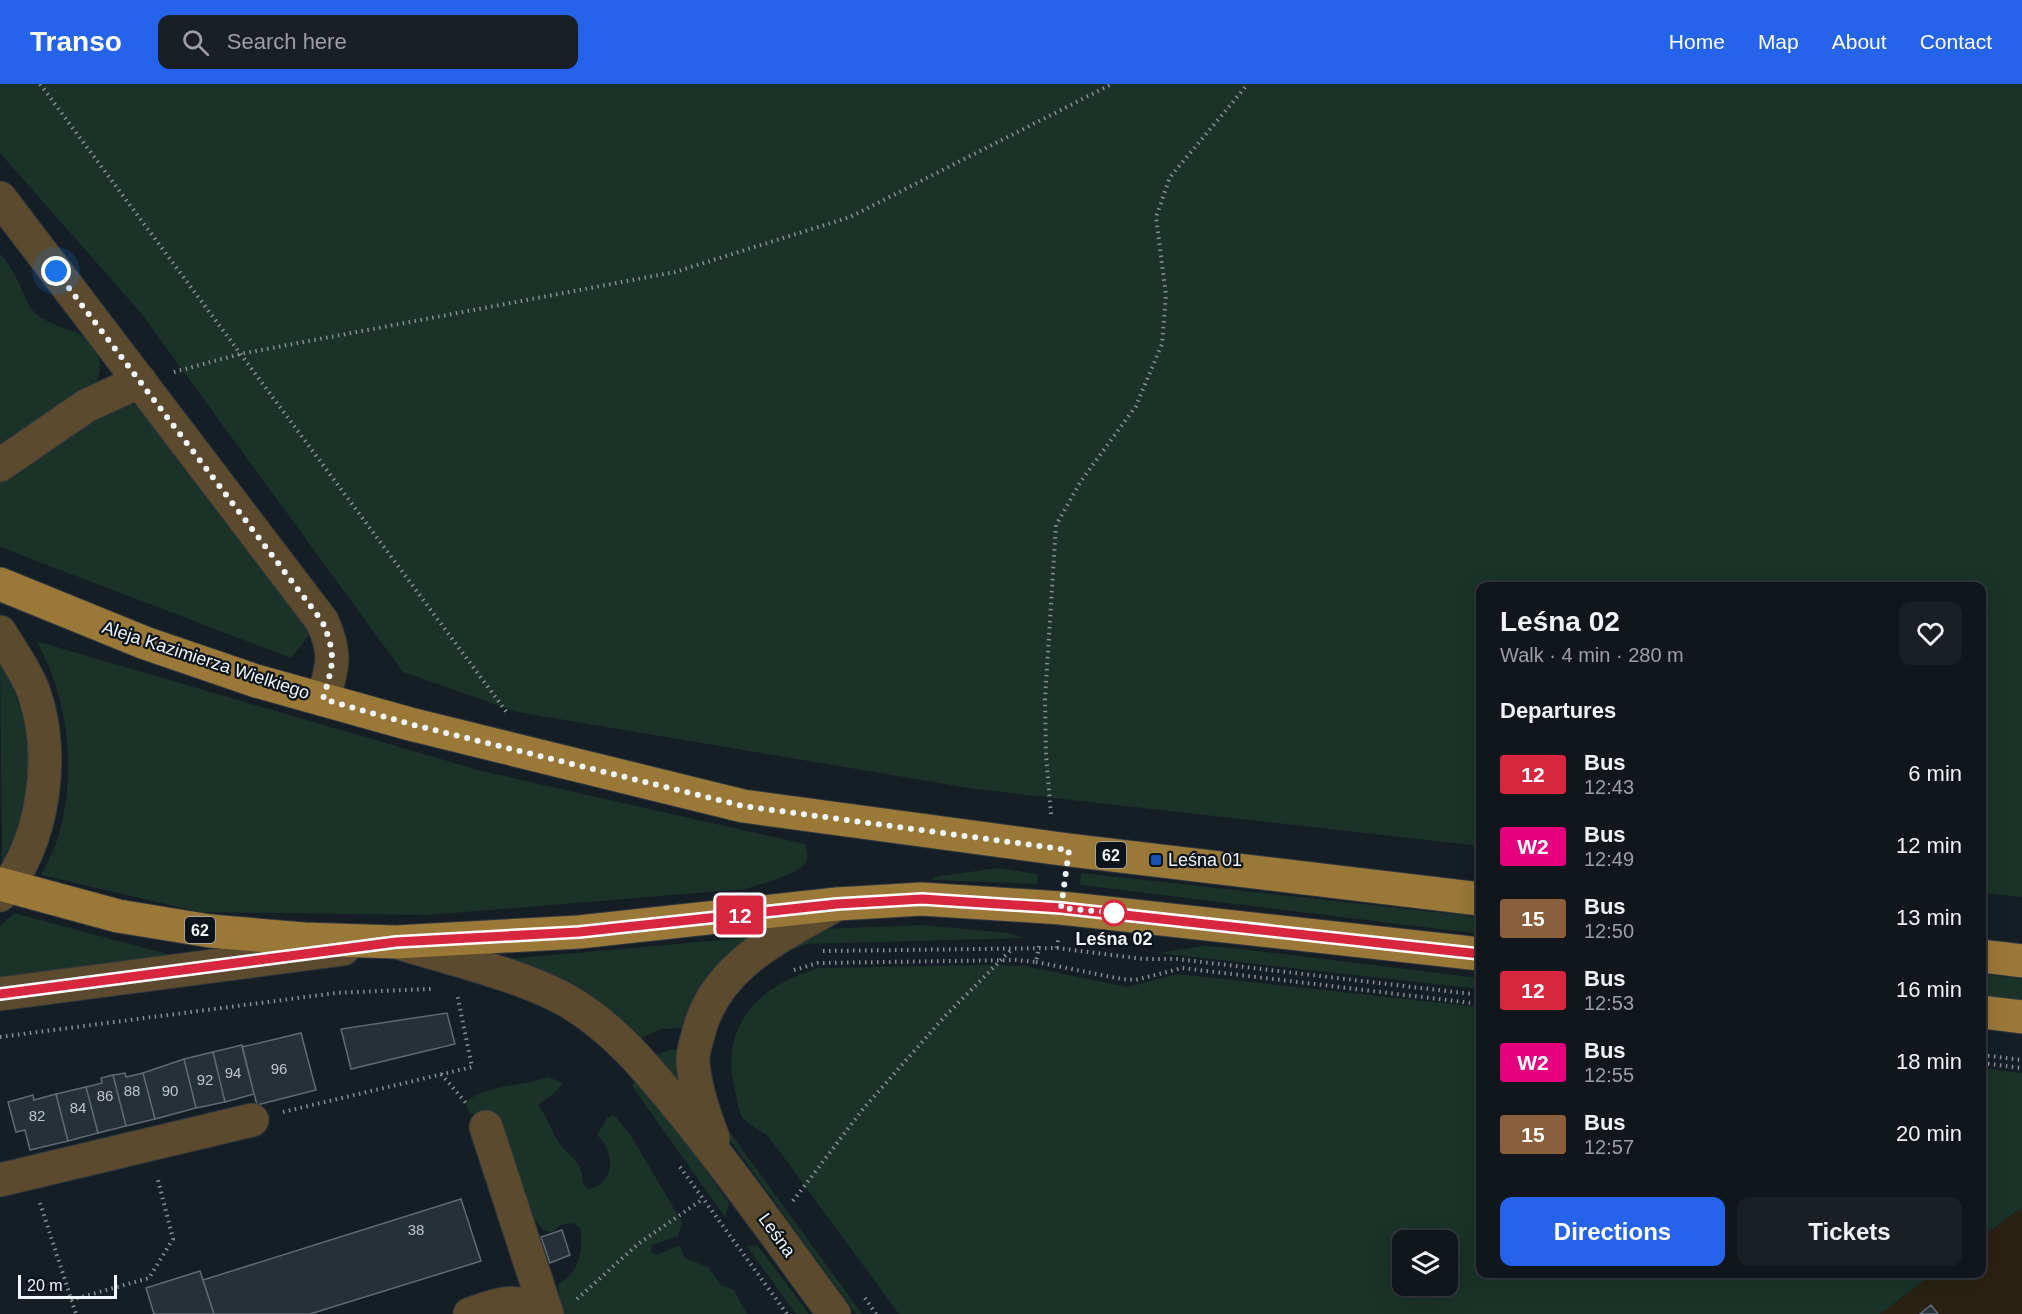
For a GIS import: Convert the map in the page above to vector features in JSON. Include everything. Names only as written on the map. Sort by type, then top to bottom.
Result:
[{"type":"main road","name":"Aleja Kazimierza Wielkiego","points":[[0,584],[145,643],[256,681],[410,724],[743,806],[1069,850],[1476,899]]},
{"type":"main road","name":"62","points":[[2,889],[118,916],[210,932],[304,939],[396,942],[579,932],[837,904],[922,899],[1061,908],[1476,954]]},
{"type":"main road","points":[[1986,956],[2022,961]]},
{"type":"main road","points":[[1986,1012],[2022,1017]]},
{"type":"street","points":[[0,198],[322,621],[333,645],[331,670],[323,699]]},
{"type":"street","points":[[0,465],[86,406],[140,381]]},
{"type":"street","points":[[0,632],[34,693],[47,763],[39,817],[24,854],[2,889]]},
{"type":"street","points":[[719,1156],[699,1098],[692,1059],[702,1015],[719,987],[743,961],[772,941],[837,904]]},
{"type":"street","points":[[0,994],[396,942],[493,972],[570,1002],[608,1029],[638,1057],[719,1156]]},
{"type":"street","points":[[0,1180],[252,1120]]},
{"type":"street","points":[[486,1127],[558,1310]]},
{"type":"street","name":"Leśna","points":[[719,1156],[834,1314]]},
{"type":"street","points":[[470,1314],[506,1302],[528,1305],[538,1314]]},
{"type":"path","points":[[40,84],[511,717]]},
{"type":"path","points":[[140,381],[240,354],[675,272],[850,217],[1112,84]]},
{"type":"path","points":[[1052,822],[1046,755],[1045,699],[1056,525],[1081,481],[1136,406],[1162,344],[1166,295],[1156,217],[1170,177],[1248,84]]},
{"type":"path","points":[[1057,948],[1061,908]]},
{"type":"path","points":[[789,1206],[863,1110],[947,1014],[1013,948]]},
{"type":"path","points":[[818,951],[1057,948],[1143,959],[1177,959],[1476,995]]},
{"type":"path","points":[[792,970],[818,963],[1016,960]]},
{"type":"path","points":[[1036,963],[1136,980],[1182,968],[1476,1004]]},
{"type":"path","points":[[0,1037],[336,993],[443,988]]},
{"type":"path","points":[[252,1120],[472,1067],[455,988],[464,989]]},
{"type":"path","points":[[1986,1056],[2022,1060]]},
{"type":"path","points":[[1986,1064],[2022,1068]]},
{"type":"path","points":[[71,1300],[149,1278],[173,1239],[150,1144]]},
{"type":"path","points":[[676,1162],[787,1314]]},
{"type":"path","points":[[31,1173],[76,1314]]},
{"type":"path","points":[[788,1192],[801,1210]]},
{"type":"path","points":[[558,1310],[638,1244],[703,1199]]},
{"type":"path","points":[[863,1295],[876,1314]]},
{"type":"shaded area","points":[[2022,1207],[2022,1314],[1880,1314],[1928,1278],[1986,1278],[1986,1234]]},
{"type":"green space","points":[[0,84],[2022,84],[2022,897],[1986,893],[1986,582],[1476,582],[1476,846],[975,789],[517,712],[403,672],[140,312],[0,153]]},
{"type":"green space","points":[[0,254],[11,269],[35,313],[88,340],[97,351],[100,364],[98,378],[90,389],[0,447]]},
{"type":"green space","points":[[123,399],[154,416],[313,630],[291,658],[0,547],[0,480]]},
{"type":"green space","points":[[36,641],[482,771],[805,844],[807,859],[801,868],[794,872],[746,889],[429,915],[199,912],[41,875],[56,842],[64,813],[68,763],[62,711],[56,687]]},
{"type":"green space","points":[[0,663],[10,679],[28,731],[29,772],[19,835],[2,862]]},
{"type":"green space","points":[[998,868],[1038,874],[1037,884],[932,880],[933,877]]},
{"type":"green space","points":[[1081,873],[1476,917],[1476,934],[1080,885]]},
{"type":"green space","points":[[14,913],[171,955],[162,959],[0,977],[0,926]]},
{"type":"green space","points":[[923,925],[1007,933],[1025,938],[808,944],[772,957],[820,929]]},
{"type":"green space","points":[[755,937],[685,1028],[661,1029],[638,1040],[497,960]]},
{"type":"green space","points":[[1202,946],[1233,948],[1476,978],[1476,989],[1158,953]]},
{"type":"green space","points":[[1025,966],[1128,987],[1177,974],[1476,1007],[1476,1278],[1928,1278],[1880,1314],[899,1314],[768,1136],[744,1120],[741,1114],[731,1067],[733,1046],[739,1027],[748,1011],[779,985],[819,968]]},
{"type":"green space","points":[[1986,974],[2022,979],[2022,1000],[1986,996]]},
{"type":"green space","points":[[683,1049],[678,1088],[655,1055],[669,1050]]},
{"type":"green space","points":[[1986,1068],[2022,1073],[2022,1207],[1986,1234]]},
{"type":"green space","points":[[637,1074],[729,1203],[725,1217],[632,1086]]},
{"type":"green space","points":[[549,1077],[562,1083],[557,1091],[538,1105],[559,1143],[576,1160],[581,1169],[583,1183],[588,1189],[604,1181],[608,1174],[610,1166],[607,1149],[597,1135],[607,1118],[614,1115],[630,1134],[682,1222],[678,1236],[652,1245],[651,1252],[657,1255],[679,1245],[685,1258],[708,1267],[721,1285],[734,1290],[747,1314],[562,1314],[558,1284],[571,1274],[578,1260],[581,1244],[580,1228],[572,1223],[561,1225],[552,1232],[543,1230],[534,1219],[525,1193],[478,1114],[470,1114],[465,1103],[484,1092]]},
{"type":"green space","points":[[708,1086],[717,1102],[726,1127],[862,1314],[856,1314],[721,1128]]},
{"type":"green space","points":[[746,1245],[758,1246],[809,1314],[796,1314]]},
{"type":"building","points":[[447,1013],[455,1044],[351,1069],[341,1029]]},
{"type":"building","points":[[301,1033],[316,1090],[257,1105],[242,1047]]},
{"type":"building","points":[[242,1045],[254,1094],[225,1102],[213,1052]]},
{"type":"building","points":[[213,1052],[225,1102],[196,1108],[184,1059]]},
{"type":"building","points":[[184,1059],[196,1108],[155,1119],[143,1073]]},
{"type":"building","points":[[125,1073],[126,1077],[143,1073],[155,1119],[126,1126],[113,1075]]},
{"type":"building","points":[[113,1075],[126,1126],[98,1133],[86,1087],[102,1083],[101,1078]]},
{"type":"building","points":[[86,1087],[98,1133],[68,1141],[56,1094]]},
{"type":"building","points":[[56,1094],[68,1141],[30,1150],[25,1130],[16,1132],[8,1102],[33,1095],[34,1100]]},
{"type":"building","points":[[461,1199],[481,1261],[310,1314],[214,1314],[203,1280]]},
{"type":"building","points":[[562,1230],[570,1255],[550,1263],[541,1237]]},
{"type":"building","points":[[200,1271],[214,1314],[154,1314],[146,1288]]},
{"type":"building","points":[[1931,1305],[1938,1314],[1920,1314]]},
{"type":"bus line","name":"12","points":[[0,994],[396,942],[579,932],[837,904],[922,899],[1023,904],[1476,954]]},
{"type":"place","name":"Leśna 01","points":[[1156,860]]},
{"type":"place","name":"Leśna 02","points":[[1114,913]]},
{"type":"route","points":[[56,271],[322,621],[333,645],[331,670],[323,699],[410,724],[743,806],[1069,850],[1061,908],[1114,913]]}]
